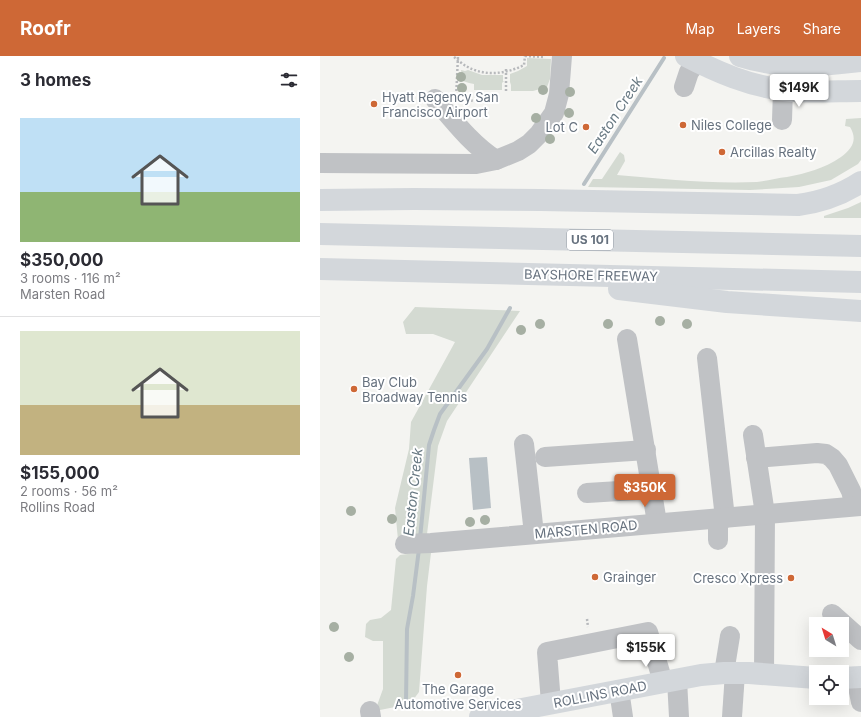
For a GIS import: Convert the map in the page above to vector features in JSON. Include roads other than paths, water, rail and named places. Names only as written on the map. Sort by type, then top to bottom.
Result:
[{"type":"main road","points":[[740,56],[757,61],[786,65],[814,66],[833,60],[861,61]]},
{"type":"main road","points":[[692,59],[735,78],[783,90],[861,91]]},
{"type":"main road","points":[[320,200],[533,200],[798,205],[812,203],[840,194],[861,182]]},
{"type":"main road","name":"US 101","points":[[320,234],[861,246]]},
{"type":"main road","name":"BAYSHORE FREEWAY","points":[[320,269],[861,282]]},
{"type":"main road","points":[[495,273],[727,302],[861,311]]},
{"type":"main road","name":"ROLLINS ROAD","points":[[480,717],[701,675],[730,673],[809,677]]},
{"type":"street","points":[[320,163],[476,164],[496,160],[518,151],[530,144],[540,134],[554,113],[559,94],[554,56]]},
{"type":"street","points":[[684,87],[692,59]]},
{"type":"street","points":[[782,120],[783,90]]},
{"type":"street","points":[[434,98],[479,148],[496,160]]},
{"type":"street","points":[[627,338],[657,523]]},
{"type":"street","points":[[708,358],[722,518],[718,540]]},
{"type":"street","points":[[753,435],[765,514],[764,674]]},
{"type":"street","points":[[524,444],[534,534]]},
{"type":"street","points":[[545,457],[646,450]]},
{"type":"street","points":[[756,458],[817,452],[826,454],[838,465],[858,506]]},
{"type":"street","points":[[587,493],[652,489]]},
{"type":"street","name":"MARSTEN ROAD","points":[[405,544],[858,506]]},
{"type":"street","points":[[832,614],[861,640]]},
{"type":"street","points":[[551,703],[547,652],[648,632],[670,681],[679,717]]},
{"type":"street","points":[[730,636],[732,717]]},
{"type":"street","points":[[853,678],[861,702]]},
{"type":"street","points":[[619,690],[623,717]]},
{"type":"waterway","name":"Easton Creek","points":[[584,184],[664,58]]},
{"type":"waterway","name":"Easton Creek","points":[[420,539],[429,445],[440,414],[487,349],[510,308]]},
{"type":"waterway","name":"Easton Creek","points":[[406,702],[407,629],[419,549]]},
{"type":"place","name":"Hyatt Regency San Francisco Airport","points":[[374,104]]},
{"type":"place","name":"Niles College","points":[[683,125]]},
{"type":"place","name":"Lot C","points":[[586,127]]},
{"type":"place","name":"Arcillas Realty","points":[[722,152]]},
{"type":"place","name":"Bay Club Broadway Tennis","points":[[354,389]]},
{"type":"place","name":"Grainger","points":[[595,577]]},
{"type":"place","name":"Cresco Xpress","points":[[791,578]]},
{"type":"place","name":"The Garage Automotive Services","points":[[458,675]]}]
